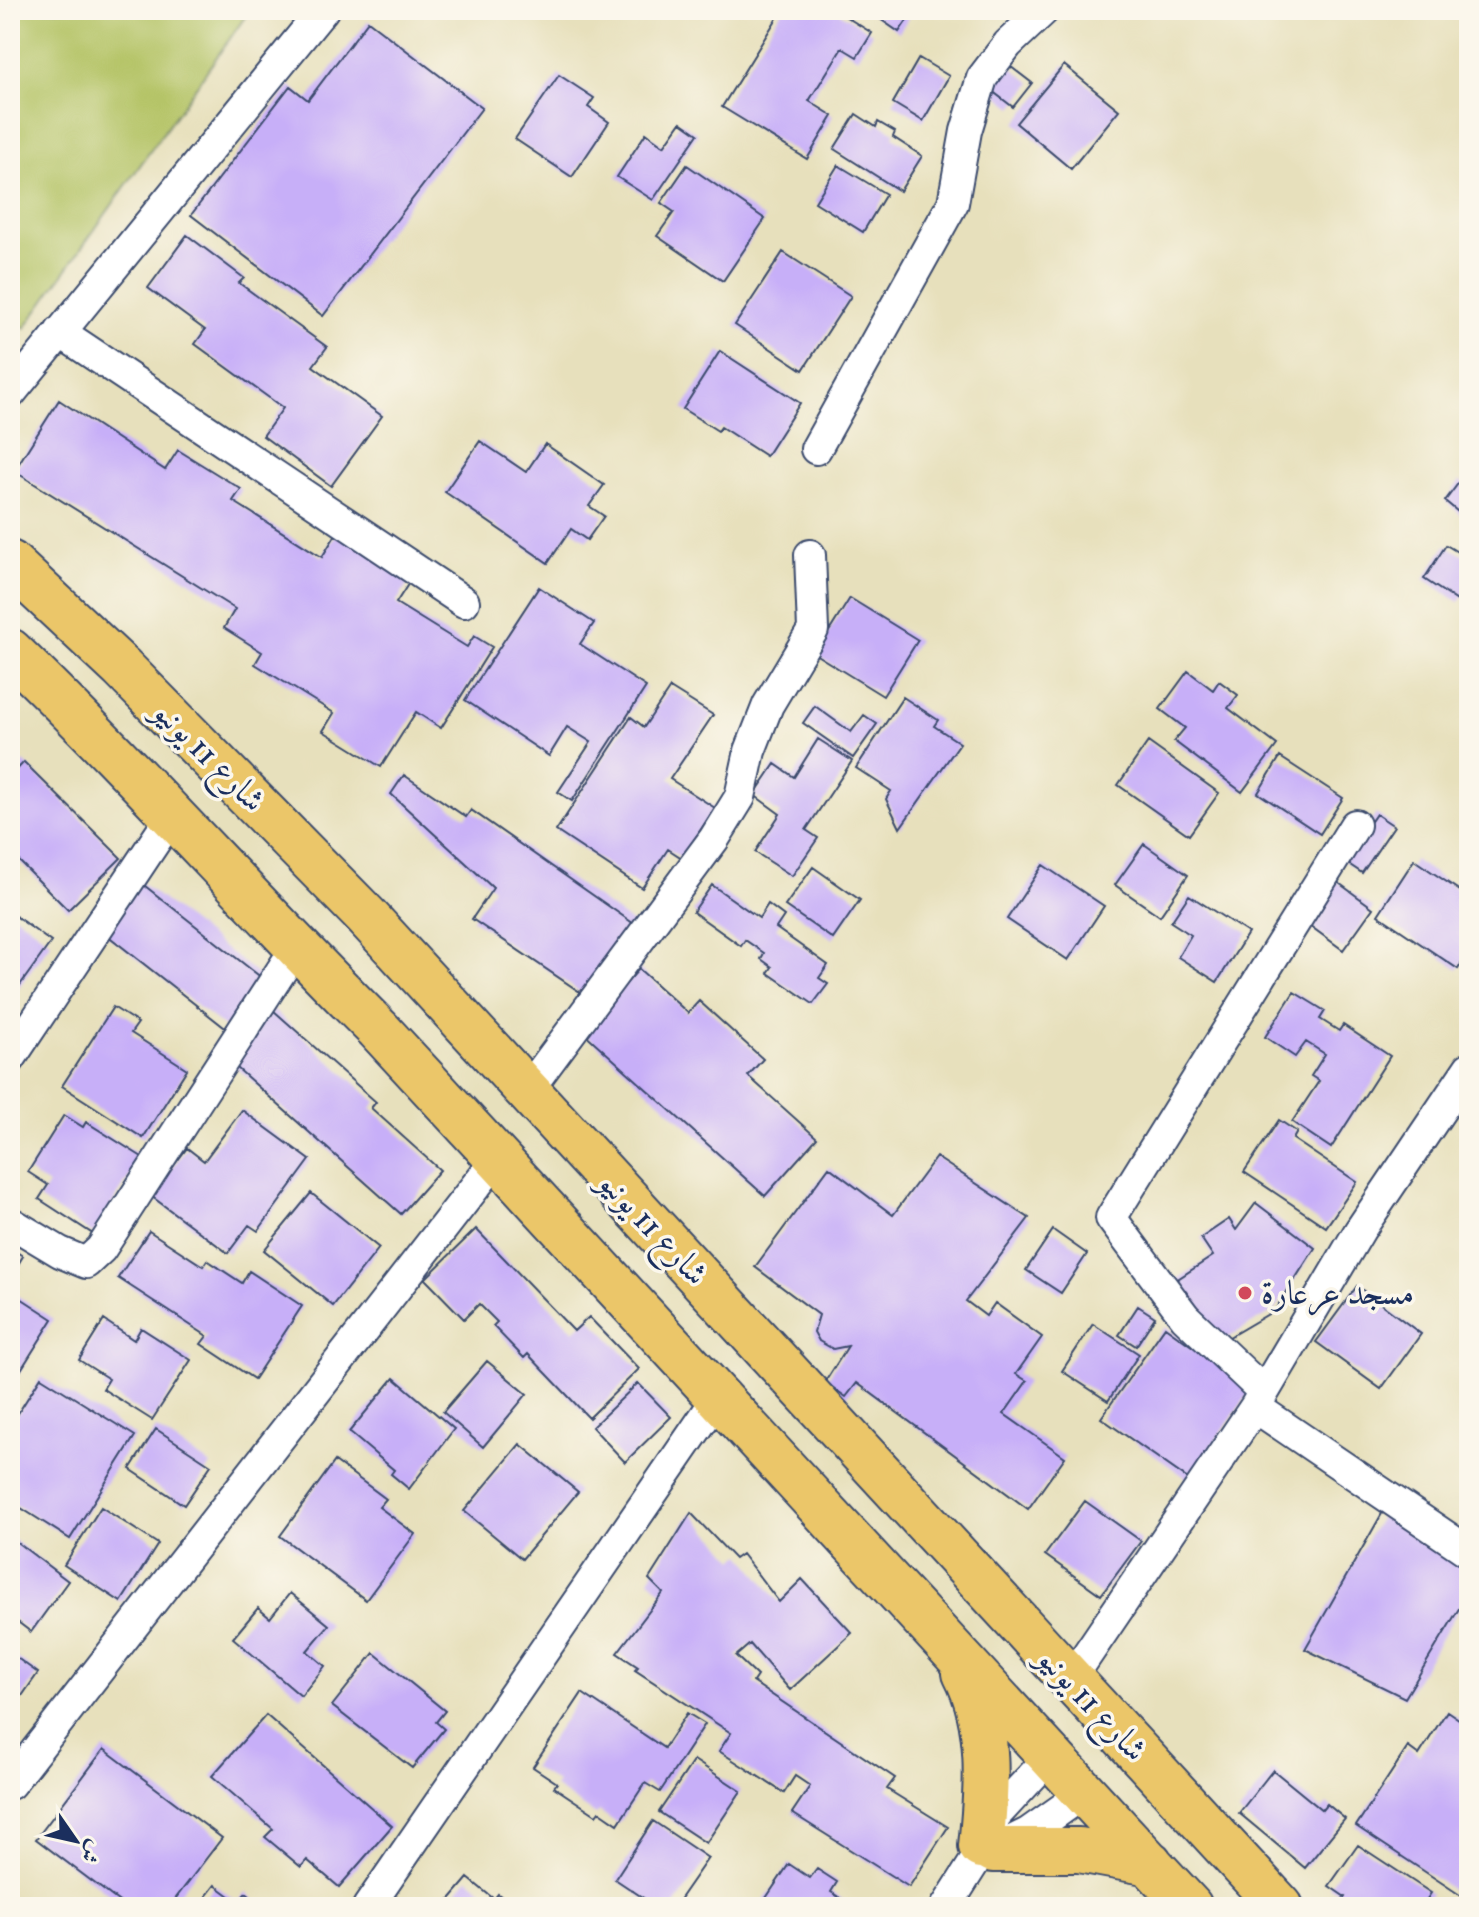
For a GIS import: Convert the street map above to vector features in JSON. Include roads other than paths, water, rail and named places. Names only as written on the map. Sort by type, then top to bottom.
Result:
[{"type":"highway","name":"شارع 11 يونيو","points":[[10,563],[122,668],[423,978],[1281,1907]]},
{"type":"highway","name":"شارع 11 يونيو","points":[[10,651],[378,1029],[1190,1907]]},
{"type":"highway","points":[[378,1029],[423,978]]},
{"type":"highway","points":[[951,1647],[973,1689],[983,1741],[985,1850],[1079,1850],[1150,1863]]},
{"type":"street","points":[[10,394],[323,10]]},
{"type":"street","points":[[816,449],[953,203],[966,131],[982,78],[1008,44],[1044,10]]},
{"type":"street","points":[[60,332],[464,602]]},
{"type":"street","points":[[527,1091],[714,839],[740,797],[750,751],[768,705],[813,630],[810,555]]},
{"type":"street","points":[[10,1059],[172,816]]},
{"type":"street","points":[[1355,825],[1111,1218],[1185,1317],[1259,1399],[1469,1552]]},
{"type":"street","points":[[10,1222],[60,1252],[86,1263],[101,1249],[296,948]]},
{"type":"street","points":[[1070,1680],[1259,1399],[1360,1230],[1469,1068]]},
{"type":"street","points":[[10,1784],[496,1160]]},
{"type":"street","points":[[368,1907],[719,1396]]},
{"type":"street","points":[[946,1907],[985,1850],[996,1815],[1049,1758]]},
{"type":"street","points":[[985,1850],[1028,1833],[1083,1794]]},
{"type":"place","name":"مسجد عرعارة","points":[[1245,1293]]}]
